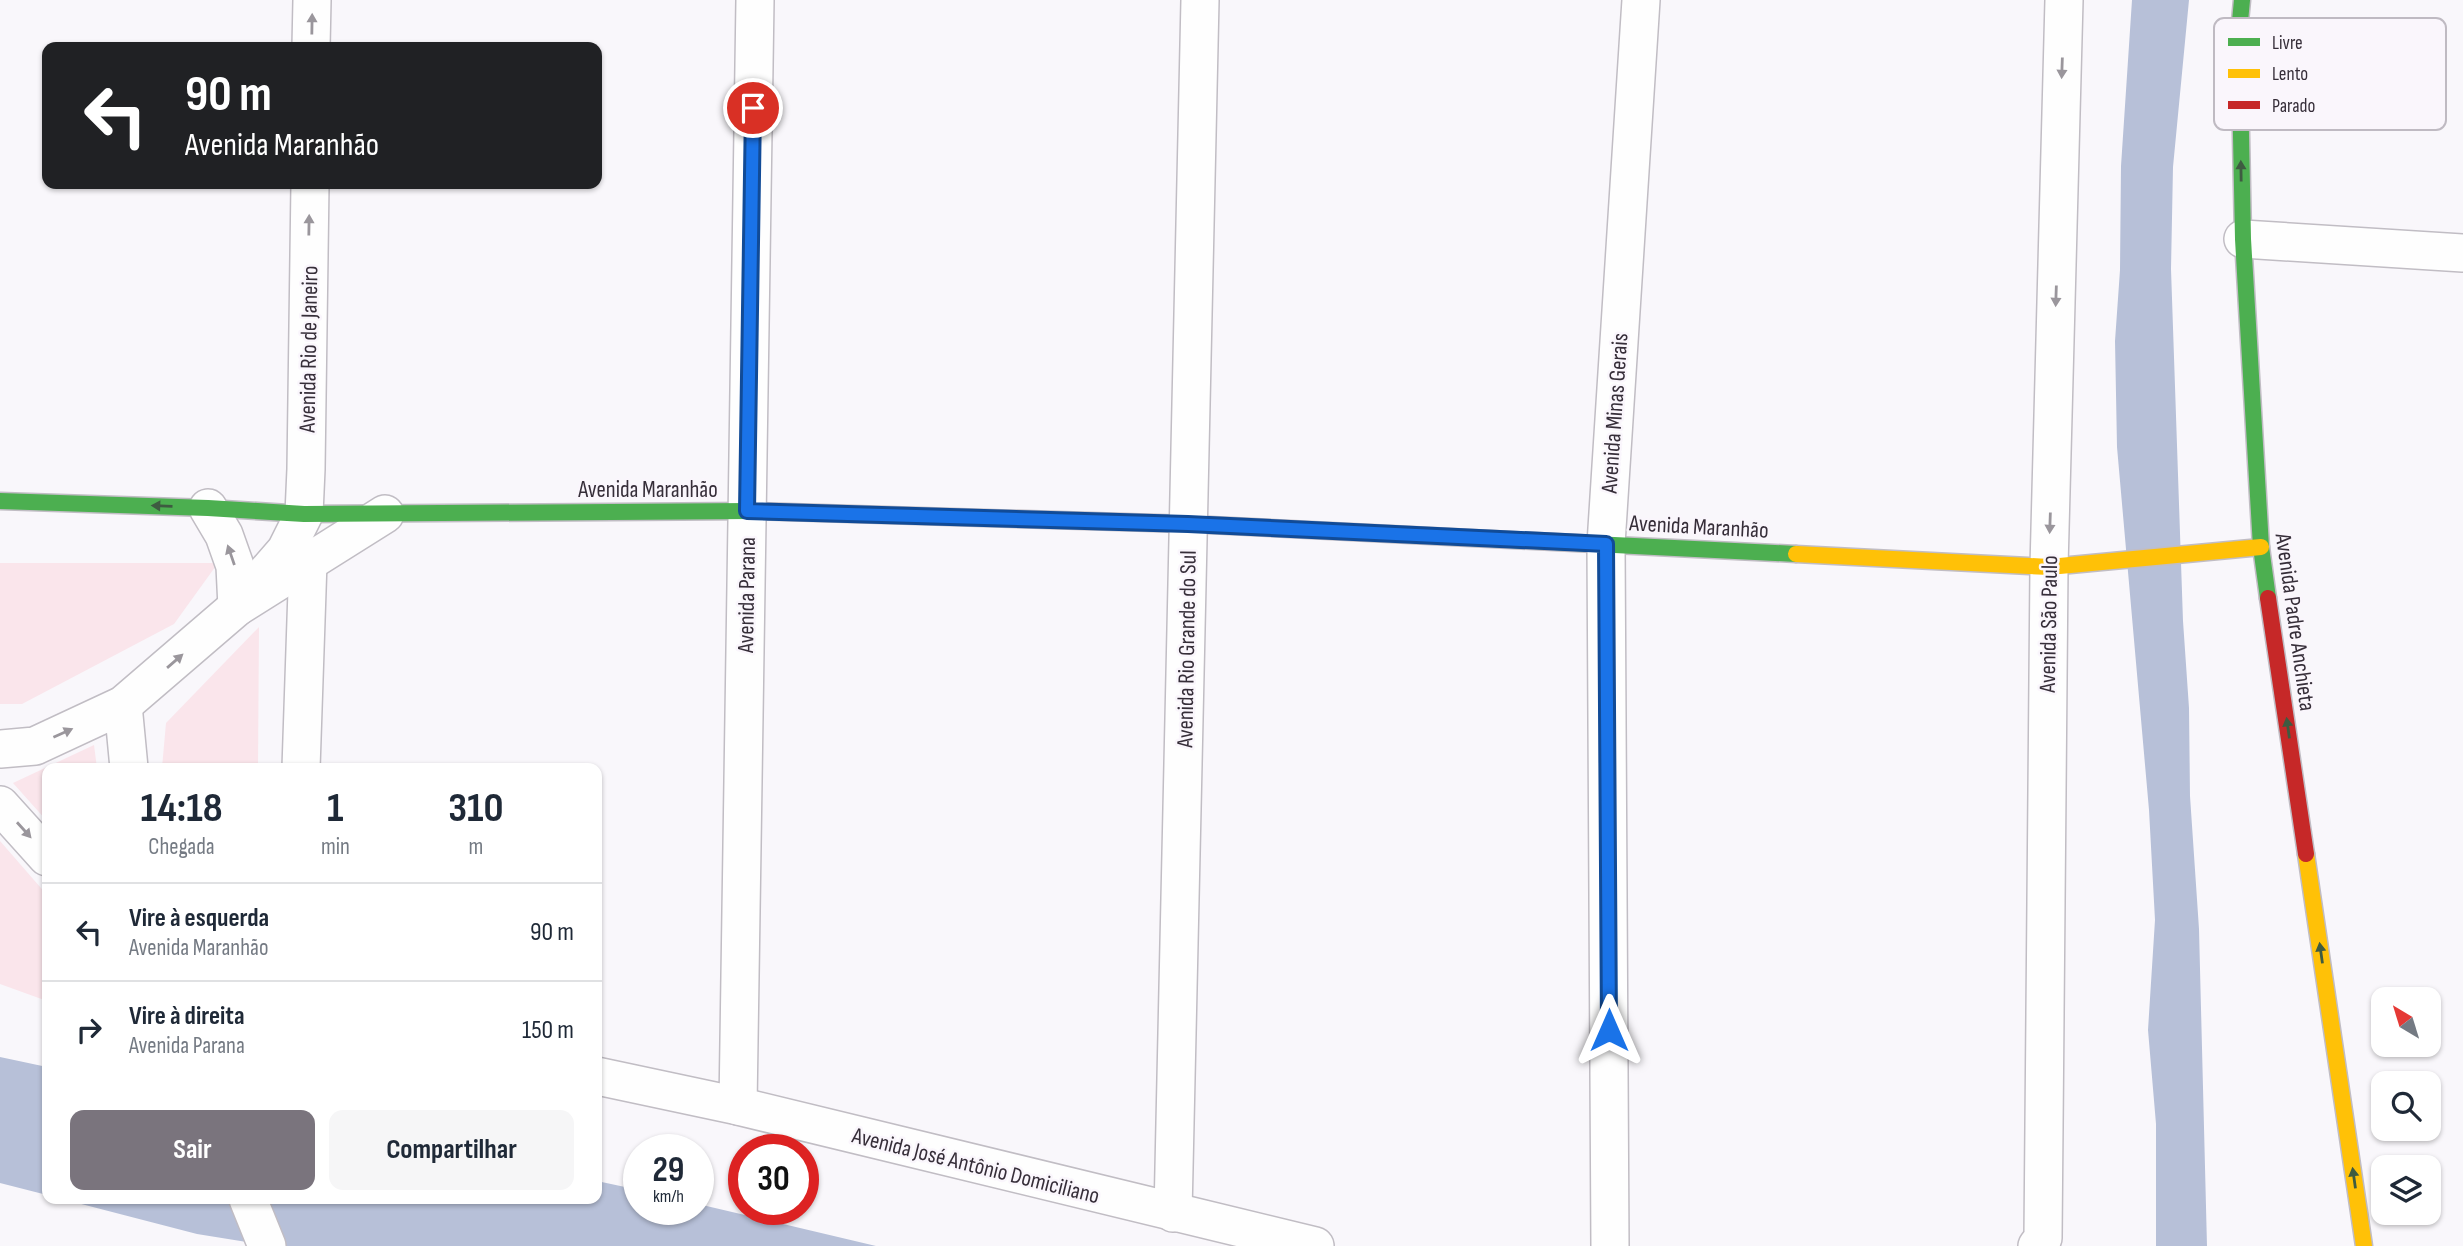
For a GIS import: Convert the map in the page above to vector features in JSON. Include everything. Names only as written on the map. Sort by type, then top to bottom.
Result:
[{"type":"street","points":[[311,42],[312,0]]},
{"type":"street","name":"Avenida Parana","points":[[738,1106],[755,0]]},
{"type":"street","name":"Avenida Rio Grande do Sul","points":[[1173,1213],[1200,0]]},
{"type":"street","name":"Avenida Minas Gerais","points":[[1610,1246],[1606,544],[1641,0]]},
{"type":"street","name":"Avenida São Paulo","points":[[2037,1246],[2043,1238],[2049,568],[2064,0]]},
{"type":"street","name":"Avenida Padre Anchieta","points":[[2240,18],[2242,0]]},
{"type":"street","name":"Avenida Padre Anchieta","points":[[2240,130],[2242,240],[2261,547],[2364,1246]]},
{"type":"street","name":"Avenida Rio de Janeiro","points":[[303,514],[310,189]]},
{"type":"street","points":[[2242,240],[2463,253]]},
{"type":"street","name":"Avenida Maranhão","points":[[0,501],[303,514],[747,511],[1188,524],[2049,568],[2261,547]]},
{"type":"street","points":[[208,508],[224,536],[235,566],[236,607]]},
{"type":"street","points":[[236,607],[385,513]]},
{"type":"street","points":[[0,749],[35,746],[123,705],[236,607],[286,550],[303,514]]},
{"type":"street","points":[[301,763],[308,561]]},
{"type":"street","points":[[123,705],[129,763]]},
{"type":"street","points":[[0,804],[42,851]]},
{"type":"street","name":"Avenida José Antônio Domiciliano","points":[[602,1077],[738,1106],[1315,1246]]},
{"type":"street","points":[[250,1204],[267,1246]]},
{"type":"shaded area","points":[[0,563],[218,563],[174,624],[22,704],[0,704]]},
{"type":"shaded area","points":[[259,627],[258,763],[162,763],[166,723]]},
{"type":"shaded area","points":[[94,745],[96,763],[56,763]]},
{"type":"shaded area","points":[[42,769],[42,815],[13,783]]},
{"type":"shaded area","points":[[0,841],[42,889],[42,999],[0,984]]},
{"type":"water","points":[[2132,0],[2189,0],[2173,167],[2171,269],[2183,621],[2189,708],[2190,796],[2199,929],[2207,1246],[2156,1246],[2156,1124],[2148,1030],[2155,920],[2149,810],[2117,447],[2115,341],[2120,270],[2121,166]]},
{"type":"water","points":[[0,1057],[42,1066],[42,1194],[0,1183]]},
{"type":"water","points":[[602,1182],[623,1187],[623,1225],[714,1225],[714,1208],[728,1211],[728,1225],[787,1225],[876,1246],[271,1246],[197,1234],[81,1204],[602,1204]]},
{"type":"traffic: fast","points":[[2240,18],[2242,0]]},
{"type":"traffic: fast","points":[[2241,130],[2243,239],[2261,547],[2268,598]]},
{"type":"traffic: fast","points":[[0,501],[304,514],[750,511]]},
{"type":"traffic: fast","points":[[1189,524],[1796,554]]},
{"type":"traffic: slow","points":[[750,511],[1189,524]]},
{"type":"traffic: slow","points":[[1796,554],[2049,567],[2261,547]]},
{"type":"traffic: slow","points":[[2306,854],[2364,1246]]},
{"type":"traffic: jam","points":[[2268,598],[2306,854]]},
{"type":"route","points":[[753,108],[747,511],[1188,524],[1606,544],[1609,1030]]}]
